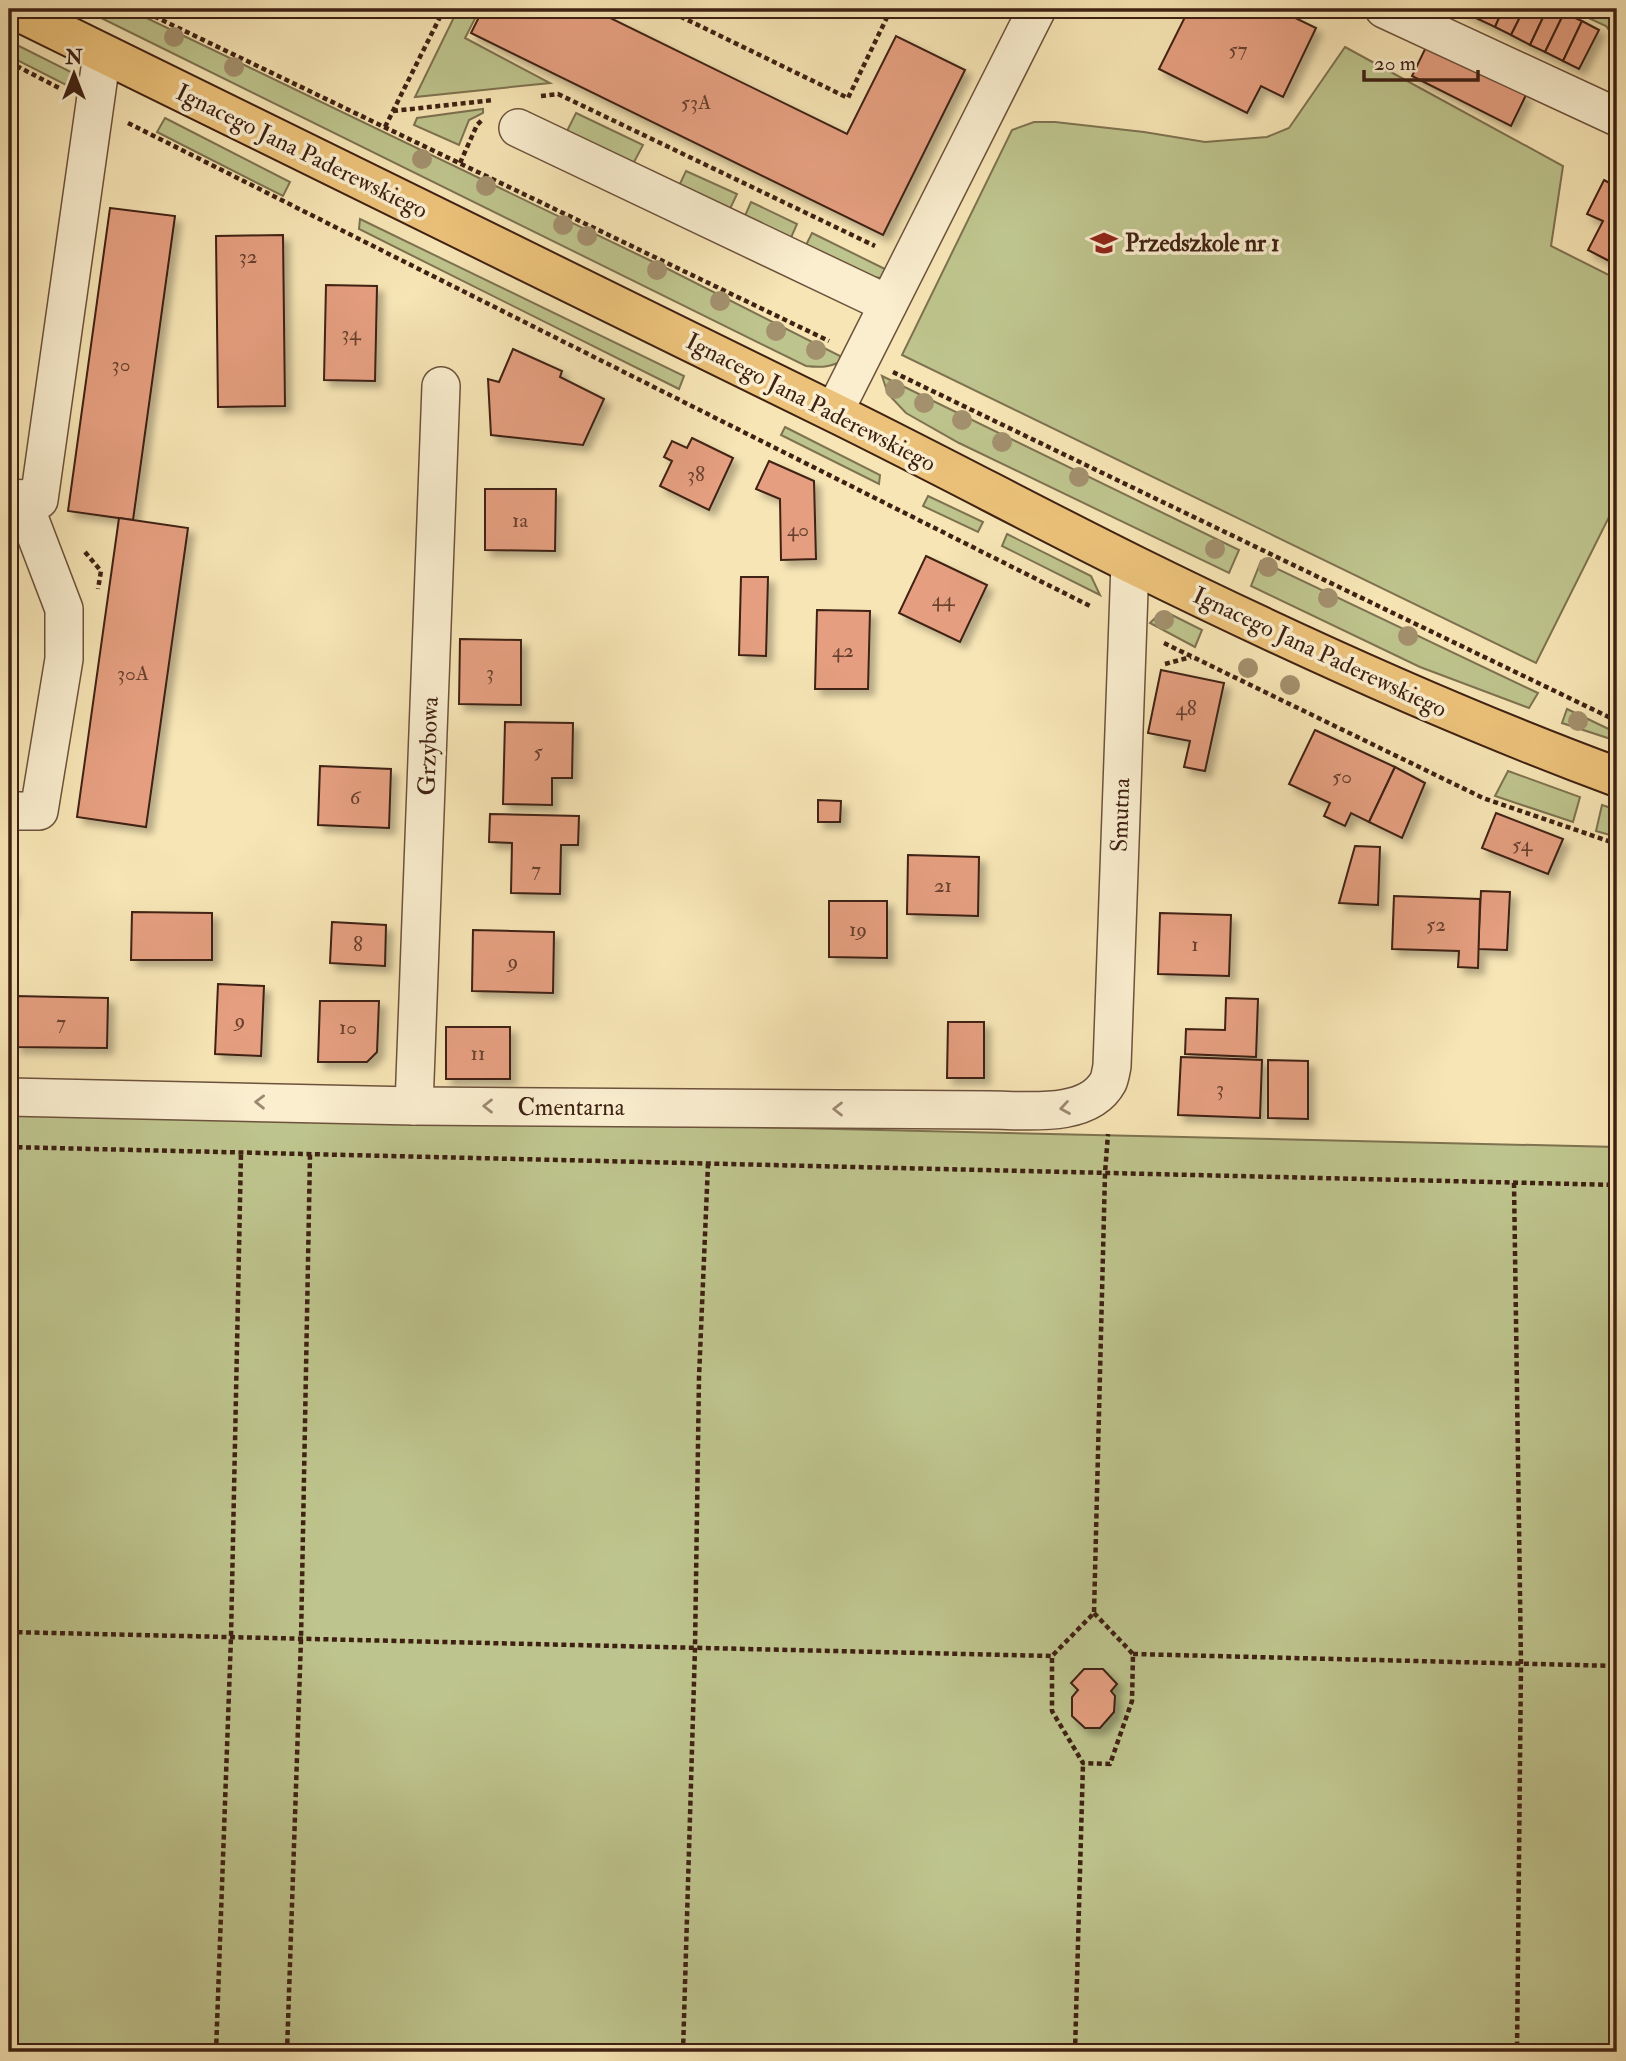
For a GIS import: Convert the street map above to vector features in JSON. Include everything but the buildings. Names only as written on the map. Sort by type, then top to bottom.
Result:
[{"type":"main road","name":"Ignacego Jana Paderewskiego","points":[[13,9],[834,412],[1226,610],[1419,699],[1617,776]]},
{"type":"street","points":[[834,412],[1037,9]]},
{"type":"street","points":[[1384,9],[1617,117]]},
{"type":"street","points":[[9,811],[39,811],[64,659],[64,609],[15,498],[39,500],[103,54]]},
{"type":"street","points":[[518,128],[888,304]]},
{"type":"street","name":"Grzybowa","points":[[414,1106],[441,386]]},
{"type":"street","name":"Smutna","points":[[1112,1066],[1129,563]]},
{"type":"street","name":"Cmentarna","points":[[9,1097],[414,1106],[1056,1110],[1080,1106],[1096,1095],[1107,1083],[1112,1066]]},
{"type":"path","points":[[158,18],[162,9]]},
{"type":"path","points":[[385,127],[444,9]]},
{"type":"path","points":[[665,9],[848,98],[891,9]]},
{"type":"path","points":[[679,16],[682,9]]},
{"type":"path","points":[[9,62],[1099,611]]},
{"type":"path","points":[[1162,642],[1483,798],[1617,844]]},
{"type":"path","points":[[1542,685],[1617,721]]},
{"type":"path","points":[[1076,2052],[1083,1763],[1052,1712],[1052,1656],[1094,1613],[1107,1135]]},
{"type":"path","points":[[9,1147],[1617,1185]]},
{"type":"path","points":[[216,2052],[230,1637],[241,1152]]},
{"type":"path","points":[[287,2052],[301,1639],[310,1154]]},
{"type":"path","points":[[683,2052],[695,1648],[699,1377],[708,1164]]},
{"type":"path","points":[[1514,1183],[1521,1664],[1517,2052]]},
{"type":"path","points":[[1083,1763],[1110,1764],[1132,1701],[1133,1654],[1094,1613]]},
{"type":"path","points":[[9,1632],[1052,1656]]},
{"type":"path","points":[[1133,1654],[1617,1666]]},
{"type":"green space","points":[[83,9],[128,9],[670,270],[846,359],[827,366],[806,366]]},
{"type":"green space","points":[[458,9],[480,9],[465,38],[550,83],[415,97]]},
{"type":"green space","points":[[1569,9],[1617,9],[1617,41],[1606,26]]},
{"type":"green space","points":[[9,41],[73,73],[72,88],[9,56]]},
{"type":"green space","points":[[1345,47],[1563,166],[1551,246],[1617,279],[1617,501],[1536,663],[902,355],[1012,130],[1034,122],[1055,122],[1205,142],[1267,137],[1289,128]]},
{"type":"green space","points":[[483,109],[483,113],[469,120],[459,145],[414,125],[417,118]]},
{"type":"green space","points":[[576,113],[643,145],[633,164],[567,131]]},
{"type":"green space","points":[[165,118],[290,182],[283,196],[157,132]]},
{"type":"green space","points":[[686,171],[737,194],[729,211],[678,188]]},
{"type":"green space","points":[[751,202],[797,224],[790,240],[744,218]]},
{"type":"green space","points":[[360,219],[684,376],[679,389],[359,229]]},
{"type":"green space","points":[[812,233],[885,269],[881,278],[864,276],[805,247]]},
{"type":"green space","points":[[882,376],[1239,550],[1229,573],[959,443],[906,413],[888,394]]},
{"type":"green space","points":[[785,427],[880,475],[879,484],[781,435]]},
{"type":"green space","points":[[928,496],[983,522],[978,532],[923,506]]},
{"type":"green space","points":[[1007,534],[1091,576],[1100,595],[1002,546]]},
{"type":"green space","points":[[1261,561],[1538,693],[1529,708],[1420,667],[1251,586]]},
{"type":"green space","points":[[1168,613],[1202,630],[1195,647],[1150,623]]},
{"type":"green space","points":[[1567,709],[1617,733],[1617,741],[1562,723]]},
{"type":"green space","points":[[1508,771],[1580,797],[1573,822],[1495,796]]},
{"type":"green space","points":[[1602,805],[1617,810],[1617,837],[1596,831]]},
{"type":"green space","points":[[9,1110],[1617,1147],[1617,2052],[9,2052]]},
{"type":"place","name":"Przedszkole nr 1","points":[[1104,243]]}]
